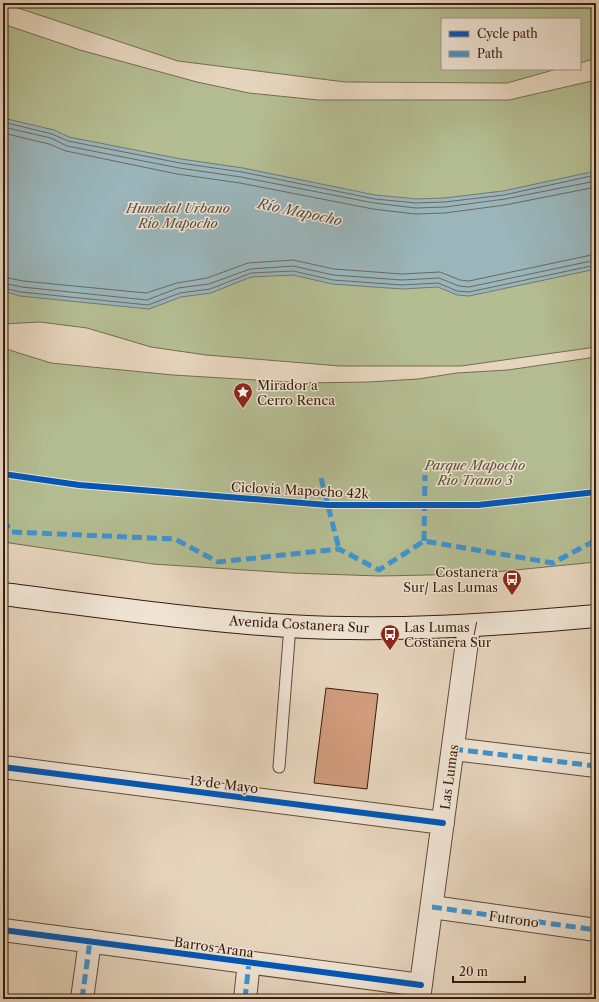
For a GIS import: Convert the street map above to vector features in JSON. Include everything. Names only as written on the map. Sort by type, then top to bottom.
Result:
[{"type":"street","name":"Avenida Costanera Sur","points":[[3,594],[215,620],[290,626],[363,628],[469,626],[596,616]]},
{"type":"street","name":"Las Lumas","points":[[420,992],[469,626]]},
{"type":"street","points":[[453,749],[596,766]]},
{"type":"street","name":"13 de Mayo","points":[[3,767],[443,823]]},
{"type":"street","name":"Futrono","points":[[432,907],[596,930]]},
{"type":"street","name":"Barros Arana","points":[[3,930],[249,962],[420,992]]},
{"type":"street","points":[[82,999],[90,941]]},
{"type":"street","points":[[245,999],[249,962]]},
{"type":"lane","points":[[279,767],[290,626]]},
{"type":"green space","points":[[3,3],[596,3],[596,58],[581,63],[581,18],[441,18],[441,70],[553,70],[507,83],[345,82],[178,61]]},
{"type":"green space","name":"Humedal Urbano Río Mapocho","points":[[3,24],[80,50],[197,82],[249,93],[318,100],[509,100],[596,80],[596,347],[461,366],[340,366],[206,355],[151,347],[87,328],[40,322],[3,324]]},
{"type":"green space","name":"Parque Mapocho Río Tramo 3","points":[[3,348],[51,363],[173,375],[305,383],[369,382],[418,379],[457,373],[508,370],[596,357],[596,562],[475,574],[380,576],[291,573],[153,564],[3,542]]},
{"type":"water","name":"Río Mapocho","points":[[3,118],[54,130],[69,137],[181,159],[243,168],[375,195],[417,199],[444,198],[503,191],[596,171],[596,269],[469,296],[457,295],[438,287],[402,289],[332,284],[293,275],[251,277],[211,293],[181,297],[149,309],[20,296],[3,291]]},
{"type":"building","points":[[326,688],[378,694],[367,789],[314,783]]},
{"type":"marked path","points":[[424,541],[425,475]]},
{"type":"marked path","points":[[321,478],[339,549]]},
{"type":"marked path","points":[[3,520],[12,532],[175,539],[218,562],[339,549],[379,570],[424,541],[553,563],[596,540]]},
{"type":"marked path","points":[[453,749],[596,766]]},
{"type":"marked path","points":[[432,907],[596,930]]},
{"type":"marked path","points":[[82,999],[90,941]]},
{"type":"marked path","points":[[245,999],[249,962]]},
{"type":"cycle path","name":"Ciclovía Mapocho 42k","points":[[3,474],[79,485],[328,505],[478,505],[596,492]]},
{"type":"cycle path","points":[[3,767],[443,823]]},
{"type":"cycle path","points":[[3,930],[421,985]]},
{"type":"place","name":"Mirador a Cerro Renca","points":[[243,409]]},
{"type":"place","name":"Costanera Sur/ Las Lumas","points":[[512,596]]},
{"type":"place","name":"Las Lumas / Costanera Sur","points":[[390,651]]}]
